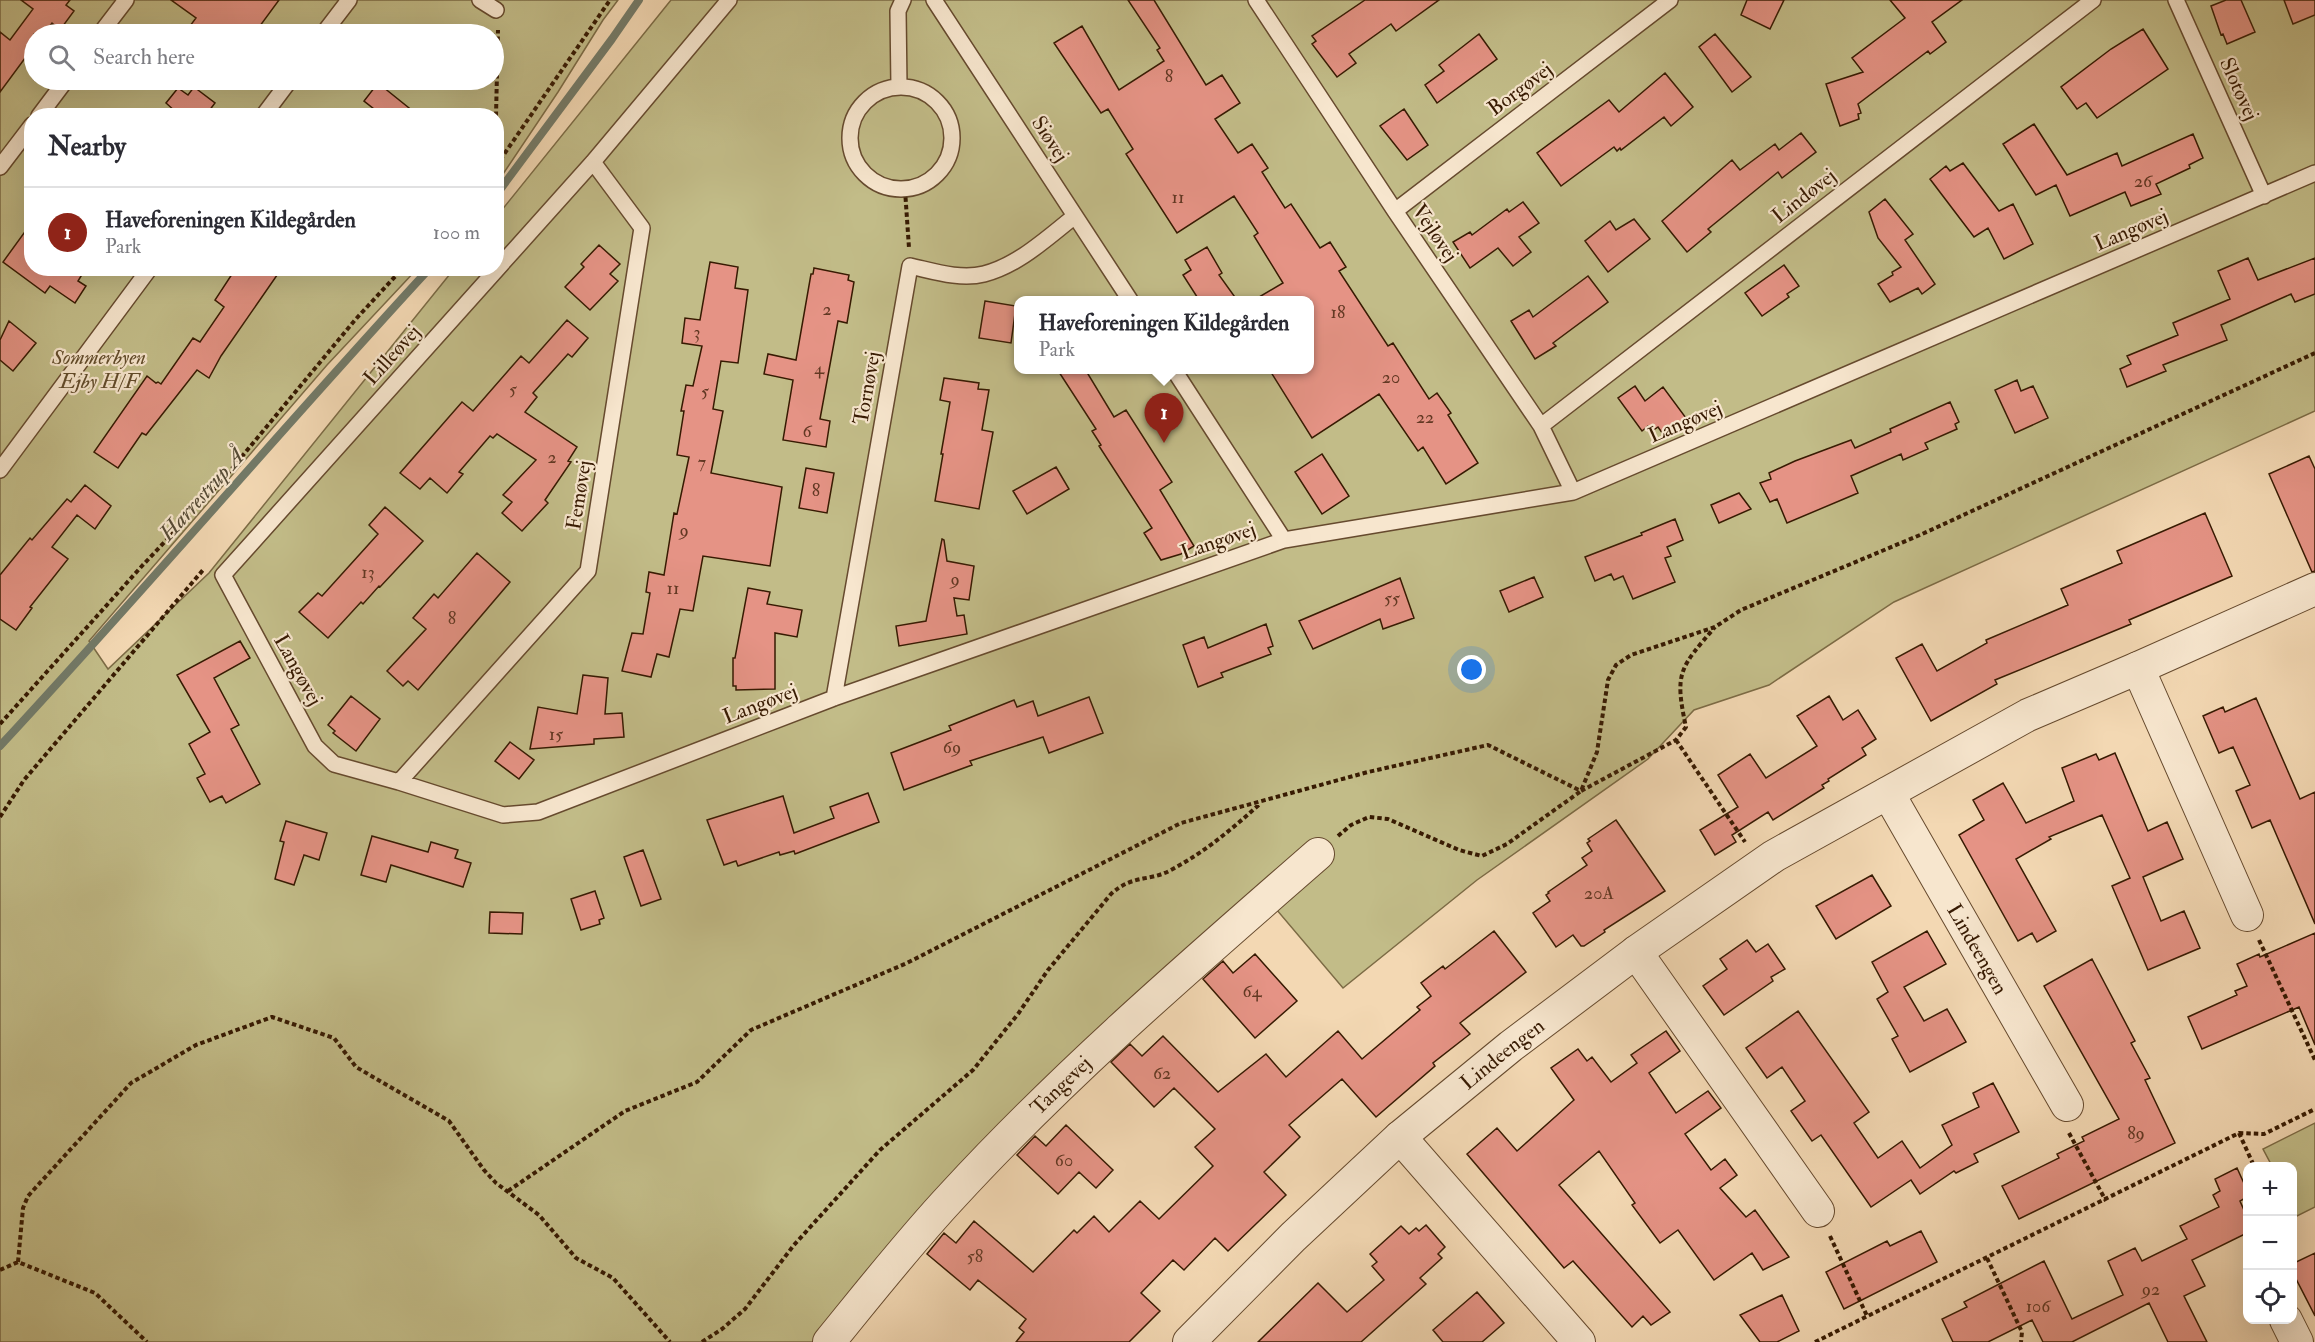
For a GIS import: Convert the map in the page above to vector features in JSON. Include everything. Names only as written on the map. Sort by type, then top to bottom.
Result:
[{"type":"street","name":"Lindeengen","points":[[1190,1342],[1293,1237],[1400,1137],[1511,1046],[1636,951],[1761,866],[2028,715],[2315,589]]},
{"type":"street","points":[[2138,668],[2247,915]]},
{"type":"street","name":"Lindeengen","points":[[1888,793],[2067,1105]]},
{"type":"street","name":"Tangevej","points":[[829,1342],[951,1197],[998,1148],[1118,1030],[1318,854]]},
{"type":"street","points":[[1636,951],[1818,1211]]},
{"type":"street","points":[[1400,1137],[1579,1342]]},
{"type":"street","points":[[2288,1324],[2297,1342]]},
{"type":"lane","points":[[108,24],[126,0]]},
{"type":"lane","points":[[331,24],[349,0]]},
{"type":"lane","points":[[480,0],[496,10]]},
{"type":"lane","name":"Lilleøvej","points":[[504,261],[593,162],[729,0]]},
{"type":"lane","points":[[899,87],[898,11],[903,0]]},
{"type":"lane","name":"Siøvej","points":[[934,0],[1127,296]]},
{"type":"lane","name":"Vejløvej","points":[[1256,0],[1541,426],[1574,492]]},
{"type":"lane","name":"Borgøvej","points":[[1395,211],[1670,0]]},
{"type":"lane","name":"Lindøvej","points":[[1541,426],[2093,0]]},
{"type":"lane","name":"Slotøvej","points":[[2176,0],[2264,196]]},
{"type":"lane","points":[[899,87],[917,89],[934,98],[945,112],[953,134],[948,160],[932,179],[917,188],[905,190],[880,186],[865,176],[855,162],[850,144],[850,130],[857,113],[866,101],[881,91],[899,87]]},
{"type":"lane","points":[[45,108],[58,90]]},
{"type":"lane","points":[[269,108],[282,90]]},
{"type":"lane","points":[[0,167],[24,136]]},
{"type":"lane","name":"Femøvej","points":[[399,782],[588,571],[642,228],[593,162]]},
{"type":"lane","name":"Langøvej","points":[[223,575],[315,746],[333,764],[503,815],[538,812],[834,698],[1284,540],[1574,492],[2315,173]]},
{"type":"lane","points":[[910,266],[953,275],[984,274],[1017,260],[1075,216]]},
{"type":"lane","name":"Tornøvej","points":[[834,698],[910,266]]},
{"type":"lane","points":[[0,470],[144,276]]},
{"type":"lane","name":"Lilleøvej","points":[[223,575],[491,276]]},
{"type":"lane","points":[[1177,374],[1284,540]]},
{"type":"path","points":[[504,154],[610,0]]},
{"type":"path","points":[[496,10],[497,24]]},
{"type":"path","points":[[496,108],[497,90]]},
{"type":"path","points":[[905,190],[910,266]]},
{"type":"path","points":[[0,724],[220,483],[355,320],[396,276]]},
{"type":"path","points":[[1581,791],[1597,752],[1608,680],[1616,665],[1631,655],[1715,627],[1741,610],[1920,535],[2315,353]]},
{"type":"path","points":[[0,817],[24,780],[205,568],[223,575]]},
{"type":"path","points":[[1318,854],[1352,825],[1369,817],[1388,819],[1459,850],[1482,856],[1507,844],[1581,791],[1676,740],[1686,727],[1679,698],[1680,678],[1688,658],[1715,627]]},
{"type":"path","points":[[1676,740],[1761,866]]},
{"type":"path","points":[[508,1191],[625,1111],[697,1082],[751,1030],[908,963],[1181,824],[1368,772],[1488,745],[1581,791]]},
{"type":"path","points":[[702,1342],[722,1329],[745,1309],[794,1245],[880,1150],[973,1070],[1018,1014],[1048,970],[1112,894],[1124,883],[1169,872],[1222,838],[1262,801]]},
{"type":"path","points":[[2247,915],[2315,1060]]},
{"type":"path","points":[[18,1262],[23,1208],[28,1196],[131,1083],[196,1045],[273,1017],[334,1038],[356,1067],[449,1121],[496,1183],[539,1215],[576,1258],[613,1278],[670,1342]]},
{"type":"path","points":[[2067,1105],[2062,1120],[2106,1201]]},
{"type":"path","points":[[1815,1342],[2106,1201],[2239,1133],[2264,1134],[2315,1109]]},
{"type":"path","points":[[2239,1133],[2252,1162]]},
{"type":"path","points":[[1818,1211],[1867,1316]]},
{"type":"path","points":[[1987,1258],[2022,1332],[2021,1342]]},
{"type":"path","points":[[0,1270],[18,1262],[95,1293],[147,1342]]},
{"type":"green space","name":"Sommerbyen Ejby H/F","points":[[0,0],[618,0],[504,173],[504,108],[24,108],[24,276],[410,276],[327,365],[89,641],[108,669],[209,573],[448,276],[504,276],[504,207],[671,0],[2315,0],[2315,411],[1894,602],[1769,685],[1694,710],[1648,759],[1477,880],[1343,988],[1259,889],[816,1342],[0,1342]]},
{"type":"green space","points":[[2315,1123],[2315,1207],[2297,1216],[2297,1162],[2270,1162],[2263,1149]]},
{"type":"building","points":[[21,0],[70,0],[66,5],[74,11],[64,24],[24,24],[24,60],[0,92],[0,32],[10,40],[33,9]]},
{"type":"building","points":[[171,0],[279,0],[261,24],[192,24],[196,18]]},
{"type":"building","points":[[1128,0],[1154,0],[1206,85],[1222,75],[1240,103],[1215,119],[1238,153],[1252,144],[1268,168],[1262,172],[1285,208],[1291,204],[1320,248],[1330,242],[1346,267],[1339,271],[1388,346],[1393,343],[1429,399],[1437,393],[1451,413],[1448,415],[1478,463],[1446,484],[1423,447],[1418,451],[1379,394],[1312,438],[1272,374],[1314,374],[1314,296],[1261,296],[1283,283],[1254,236],[1258,233],[1234,196],[1177,233],[1126,154],[1133,149],[1108,109],[1101,113],[1054,43],[1082,26],[1119,90],[1164,61],[1157,50],[1160,48]]},
{"type":"building","points":[[1365,0],[1439,0],[1396,31],[1391,24],[1349,54],[1356,63],[1337,77],[1312,44],[1316,41],[1312,36]]},
{"type":"building","points":[[1747,0],[1784,0],[1770,29],[1741,15]]},
{"type":"building","points":[[1890,0],[1962,0],[1932,22],[1946,42],[1930,54],[1928,51],[1858,104],[1861,113],[1858,114],[1859,119],[1840,126],[1826,84],[1863,72],[1852,58],[1905,18]]},
{"type":"building","points":[[2226,0],[2241,0],[2255,32],[2227,44],[2223,34],[2221,35],[2211,6]]},
{"type":"building","points":[[2284,0],[2315,0],[2315,15],[2293,24]]},
{"type":"building","points":[[2143,29],[2168,69],[2097,118],[2086,103],[2077,109],[2061,87],[2111,49]]},
{"type":"building","points":[[1479,34],[1497,59],[1437,103],[1425,85],[1444,71],[1439,65]]},
{"type":"building","points":[[1715,34],[1751,77],[1732,92],[1699,47]]},
{"type":"building","points":[[1665,73],[1693,107],[1671,126],[1664,117],[1621,150],[1620,148],[1617,151],[1614,147],[1561,186],[1537,153],[1609,100],[1619,112]]},
{"type":"building","points":[[176,90],[188,95],[192,90],[198,90],[215,103],[211,108],[172,108],[166,103]]},
{"type":"building","points":[[373,90],[387,90],[409,108],[373,108],[364,101]]},
{"type":"building","points":[[1404,109],[1428,145],[1407,160],[1380,126]]},
{"type":"building","points":[[2034,124],[2067,175],[2117,153],[2122,166],[2193,134],[2203,158],[2189,165],[2190,168],[2156,184],[2161,194],[2131,206],[2125,192],[2070,216],[2056,185],[2036,195],[2003,144]]},
{"type":"building","points":[[1801,133],[1816,152],[1782,178],[1778,172],[1708,229],[1711,232],[1687,252],[1662,221],[1732,160],[1740,170],[1775,144],[1779,150]]},
{"type":"building","points":[[1963,163],[1999,211],[2013,204],[2033,244],[2004,259],[1988,228],[1974,237],[1930,179],[1946,166],[1950,171]]},
{"type":"building","points":[[1885,199],[1913,234],[1905,240],[1935,284],[1922,294],[1918,288],[1890,302],[1878,284],[1901,267],[1878,238],[1869,212]]},
{"type":"building","points":[[1523,202],[1539,223],[1519,237],[1531,252],[1513,266],[1498,248],[1470,268],[1453,242],[1470,232],[1472,235],[1507,209],[1509,212]]},
{"type":"building","points":[[1634,219],[1650,239],[1608,272],[1585,241],[1610,221],[1616,230]]},
{"type":"building","points":[[24,233],[24,276],[81,276],[78,281],[86,286],[75,303],[50,286],[45,293],[3,262]]},
{"type":"building","points":[[599,245],[620,264],[610,274],[618,281],[590,310],[565,287],[584,267],[581,264]]},
{"type":"building","points":[[1207,247],[1222,273],[1219,275],[1234,296],[1196,296],[1183,275],[1191,270],[1185,260]]},
{"type":"building","points":[[2248,258],[2258,280],[2315,258],[2315,294],[2295,302],[2291,294],[2221,325],[2227,340],[2163,365],[2166,371],[2127,387],[2120,369],[2131,364],[2127,356],[2178,335],[2173,323],[2230,299],[2218,271]]},
{"type":"building","points":[[710,262],[738,267],[735,288],[748,290],[738,363],[721,361],[713,409],[723,411],[711,473],[782,487],[770,566],[703,556],[693,611],[680,609],[669,657],[657,654],[651,677],[622,671],[632,633],[643,634],[650,593],[646,592],[649,572],[664,575],[674,513],[677,514],[689,457],[677,455],[684,411],[681,411],[686,385],[693,386],[702,346],[682,343],[685,318],[700,320]]},
{"type":"building","points":[[1784,265],[1799,286],[1787,294],[1789,297],[1762,316],[1745,293]]},
{"type":"building","points":[[814,268],[849,275],[848,280],[854,282],[847,323],[838,321],[820,419],[830,421],[826,447],[783,440],[793,380],[764,374],[768,354],[796,360]]},
{"type":"building","points":[[231,276],[276,276],[221,356],[209,378],[197,370],[146,435],[142,433],[118,468],[94,452],[147,376],[161,384],[193,338],[200,342],[224,307],[215,300]]},
{"type":"building","points":[[1588,276],[1608,302],[1553,343],[1556,346],[1535,359],[1511,321],[1529,310],[1533,317]]},
{"type":"building","points":[[985,301],[1014,306],[1011,343],[979,338]]},
{"type":"building","points":[[567,320],[588,338],[572,357],[568,354],[533,393],[537,397],[525,412],[577,447],[568,461],[571,462],[545,500],[548,503],[522,531],[502,513],[512,502],[503,495],[536,460],[497,434],[493,438],[490,436],[459,472],[463,474],[447,493],[430,478],[420,489],[400,473],[462,402],[473,411],[521,356],[529,363]]},
{"type":"building","points":[[9,321],[36,343],[13,371],[0,360],[0,340]]},
{"type":"building","points":[[1060,374],[1088,374],[1114,417],[1126,410],[1172,482],[1160,490],[1194,546],[1181,554],[1161,560],[1144,533],[1152,528],[1099,446],[1101,445],[1092,431],[1096,429]]},
{"type":"building","points":[[944,378],[979,383],[978,389],[989,390],[982,430],[993,432],[979,509],[935,501],[950,402],[940,400]]},
{"type":"building","points":[[2017,380],[2021,391],[2033,386],[2048,418],[2015,433],[1995,390]]},
{"type":"building","points":[[1635,386],[1645,401],[1663,387],[1686,418],[1663,434],[1658,427],[1652,431],[1648,426],[1642,431],[1618,398]]},
{"type":"building","points":[[1950,402],[1959,422],[1955,424],[1957,429],[1925,443],[1928,449],[1903,460],[1901,454],[1851,476],[1858,493],[1787,523],[1777,499],[1770,502],[1760,483],[1771,479],[1769,473],[1795,461],[1851,440],[1855,448],[1891,432],[1890,429]]},
{"type":"building","points":[[1322,454],[1349,496],[1322,514],[1295,472]]},
{"type":"building","points":[[2309,456],[2315,469],[2315,571],[2312,572],[2269,474]]},
{"type":"building","points":[[1056,467],[1069,489],[1027,514],[1013,491]]},
{"type":"building","points":[[806,468],[834,473],[827,513],[799,508]]},
{"type":"building","points":[[85,485],[111,506],[95,529],[77,515],[52,547],[68,559],[30,607],[32,608],[16,630],[0,619],[0,575],[30,538],[32,540],[67,499],[71,502]]},
{"type":"building","points":[[1739,493],[1751,509],[1719,523],[1711,505]]},
{"type":"building","points":[[385,507],[423,541],[328,638],[299,612],[318,593],[322,596],[378,534],[369,525]]},
{"type":"building","points":[[2205,513],[2232,576],[2129,620],[2131,624],[1995,680],[1997,684],[1931,721],[1896,658],[1922,644],[1937,671],[1987,643],[1986,640],[2068,605],[2061,589],[2122,563],[2117,551]]},
{"type":"building","points":[[1675,519],[1683,540],[1667,547],[1671,556],[1665,558],[1675,582],[1633,599],[1623,576],[1614,580],[1611,574],[1595,581],[1585,557],[1642,535],[1641,533]]},
{"type":"building","points":[[942,539],[947,561],[974,566],[969,600],[954,598],[957,616],[964,615],[967,634],[899,646],[896,626],[926,621]]},
{"type":"building","points":[[477,553],[510,582],[418,690],[408,681],[403,686],[387,671],[426,629],[413,618],[434,594],[438,598]]},
{"type":"building","points":[[1534,577],[1543,597],[1509,612],[1500,591]]},
{"type":"building","points":[[1400,578],[1414,618],[1383,629],[1380,619],[1313,649],[1299,621]]},
{"type":"building","points":[[748,588],[770,592],[767,604],[802,610],[797,637],[775,633],[775,689],[736,690],[736,686],[733,686],[733,658],[735,658]]},
{"type":"building","points":[[1266,624],[1273,646],[1268,648],[1271,654],[1221,673],[1223,677],[1198,687],[1183,645],[1204,637],[1208,648]]},
{"type":"building","points":[[240,641],[250,658],[214,678],[239,725],[231,729],[260,784],[226,803],[222,796],[210,802],[197,778],[205,774],[189,744],[210,732],[177,675]]},
{"type":"building","points":[[583,675],[608,678],[605,714],[622,713],[624,737],[594,739],[594,744],[530,749],[538,707],[577,714]]},
{"type":"building","points":[[351,696],[380,719],[356,751],[333,733],[335,731],[328,725]]},
{"type":"building","points":[[1829,696],[1843,720],[1858,710],[1876,739],[1862,748],[1866,755],[1828,779],[1829,781],[1822,785],[1824,788],[1773,820],[1768,812],[1732,835],[1736,842],[1715,855],[1700,830],[1738,807],[1718,775],[1750,754],[1766,778],[1817,746],[1797,716]]},
{"type":"building","points":[[1089,697],[1103,733],[1049,753],[1043,737],[970,761],[972,765],[904,790],[891,753],[951,730],[949,726],[1014,700],[1017,707],[1033,701],[1038,716]]},
{"type":"building","points":[[2256,698],[2300,799],[2315,792],[2315,924],[2270,820],[2252,828],[2236,791],[2250,785],[2233,747],[2219,753],[2203,716],[2223,707],[2225,712]]},
{"type":"building","points":[[510,742],[534,760],[519,779],[495,761]]},
{"type":"building","points":[[2115,753],[2148,831],[2167,822],[2183,859],[2143,877],[2161,921],[2184,911],[2200,948],[2148,970],[2112,886],[2130,878],[2102,815],[2049,837],[2051,839],[2016,859],[2056,931],[2037,942],[2032,933],[2018,941],[1959,835],[1984,820],[1973,800],[2003,783],[2026,823],[2074,801],[2062,768],[2096,754],[2099,760]]},
{"type":"building","points":[[868,793],[879,822],[795,854],[794,851],[780,855],[779,852],[738,866],[736,861],[724,865],[707,820],[783,796],[794,833],[834,818],[830,807]]},
{"type":"building","points":[[1616,820],[1665,891],[1604,930],[1605,932],[1584,946],[1581,946],[1573,935],[1556,947],[1533,913],[1550,901],[1546,895],[1548,892],[1587,865],[1582,858],[1592,851],[1587,843],[1590,841],[1588,839]]},
{"type":"building","points":[[286,821],[327,833],[319,860],[304,855],[294,885],[275,879],[284,842],[280,841]]},
{"type":"building","points":[[372,836],[428,852],[431,842],[458,850],[455,858],[471,863],[463,887],[391,865],[386,882],[361,875]]},
{"type":"building","points":[[643,850],[661,899],[641,906],[624,857]]},
{"type":"building","points":[[1872,875],[1891,906],[1836,939],[1816,906]]},
{"type":"building","points":[[595,891],[604,918],[599,920],[600,924],[581,930],[571,899]]},
{"type":"building","points":[[490,912],[523,913],[522,934],[489,933]]},
{"type":"building","points":[[1494,931],[1526,972],[1460,1023],[1470,1034],[1433,1063],[1435,1066],[1376,1117],[1342,1079],[1289,1125],[1300,1137],[1264,1172],[1286,1195],[1228,1251],[1215,1238],[1184,1270],[1173,1260],[1141,1293],[1160,1311],[1129,1342],[1016,1342],[1024,1332],[1019,1328],[1026,1319],[978,1280],[970,1290],[927,1254],[944,1233],[956,1243],[974,1221],[1033,1272],[1074,1230],[1077,1233],[1094,1216],[1109,1232],[1140,1201],[1159,1219],[1213,1166],[1195,1147],[1215,1129],[1174,1088],[1154,1107],[1111,1062],[1130,1044],[1142,1056],[1163,1036],[1218,1092],[1266,1054],[1286,1077],[1338,1031],[1362,1059],[1420,1010],[1417,1007],[1431,996],[1421,983],[1443,966],[1445,969]]},
{"type":"building","points":[[1927,931],[1946,964],[1904,987],[1924,1021],[1947,1009],[1966,1042],[1910,1072],[1892,1039],[1898,1036],[1877,999],[1888,992],[1872,962]]},
{"type":"building","points":[[2315,933],[2315,1045],[2299,1007],[2202,1049],[2188,1017],[2237,995],[2235,991],[2247,986],[2237,964],[2259,954],[2260,957]]},
{"type":"building","points":[[1747,940],[1756,952],[1768,944],[1785,969],[1771,977],[1773,981],[1724,1015],[1703,986],[1727,969],[1720,959]]},
{"type":"building","points":[[1255,954],[1297,1001],[1255,1038],[1203,979],[1223,961],[1233,973]]},
{"type":"building","points":[[2092,959],[2135,1041],[2131,1043],[2150,1078],[2145,1080],[2175,1143],[2019,1219],[2002,1186],[2059,1158],[2057,1154],[2084,1141],[2082,1137],[2119,1119],[2044,986]]},
{"type":"building","points":[[1798,1011],[1869,1112],[1854,1123],[1878,1158],[1902,1141],[1920,1168],[1952,1145],[1942,1125],[1979,1107],[1973,1093],[1993,1083],[2019,1132],[1974,1154],[1978,1162],[1956,1173],[1954,1171],[1920,1194],[1911,1180],[1871,1207],[1821,1135],[1812,1141],[1791,1111],[1805,1101],[1782,1067],[1767,1078],[1746,1048]]},
{"type":"building","points":[[1666,1031],[1680,1051],[1649,1073],[1676,1113],[1708,1091],[1721,1108],[1685,1134],[1711,1170],[1725,1159],[1737,1175],[1720,1188],[1746,1217],[1755,1210],[1789,1257],[1763,1270],[1752,1253],[1714,1280],[1678,1230],[1660,1243],[1632,1205],[1635,1203],[1599,1151],[1559,1185],[1670,1312],[1651,1325],[1643,1316],[1632,1327],[1573,1261],[1564,1268],[1467,1154],[1497,1128],[1517,1151],[1574,1100],[1551,1068],[1578,1049],[1587,1061],[1592,1057],[1611,1082],[1637,1063],[1631,1055]]},
{"type":"building","points":[[1066,1125],[1113,1170],[1096,1188],[1079,1172],[1058,1194],[1017,1155],[1035,1136],[1046,1146]]},
{"type":"building","points":[[2237,1168],[2243,1181],[2243,1199],[2240,1201],[2243,1208],[2243,1235],[2192,1260],[2205,1286],[2184,1296],[2207,1342],[2168,1342],[2149,1303],[2072,1342],[2043,1342],[2032,1320],[1988,1342],[1953,1342],[1942,1319],[1967,1307],[1964,1302],[2044,1261],[2072,1319],[2123,1295],[2108,1261],[2135,1248],[2142,1261],[2187,1239],[2180,1226],[2219,1207],[2213,1195],[2220,1191],[2215,1179]]},
{"type":"building","points":[[1426,1225],[1445,1247],[1438,1254],[1442,1258],[1420,1278],[1426,1284],[1361,1342],[1258,1342],[1318,1283],[1347,1312],[1384,1280],[1372,1266],[1377,1262],[1370,1254],[1401,1226],[1409,1234],[1416,1228],[1419,1231]]},
{"type":"building","points":[[1921,1231],[1937,1262],[1844,1309],[1826,1272],[1887,1241],[1890,1246]]},
{"type":"building","points":[[2315,1253],[2315,1316],[2297,1281],[2297,1262]]},
{"type":"building","points":[[1477,1292],[1504,1323],[1482,1342],[1443,1342],[1433,1330]]},
{"type":"building","points":[[1782,1295],[1799,1331],[1777,1342],[1760,1342],[1740,1315]]},
{"type":"waterway","name":"Harrestrup Å","points":[[504,184],[639,0]]},
{"type":"waterway","name":"Harrestrup Å","points":[[0,746],[423,276]]},
{"type":"place","name":"Haveforeningen Kildegården","points":[[1164,443]]}]
